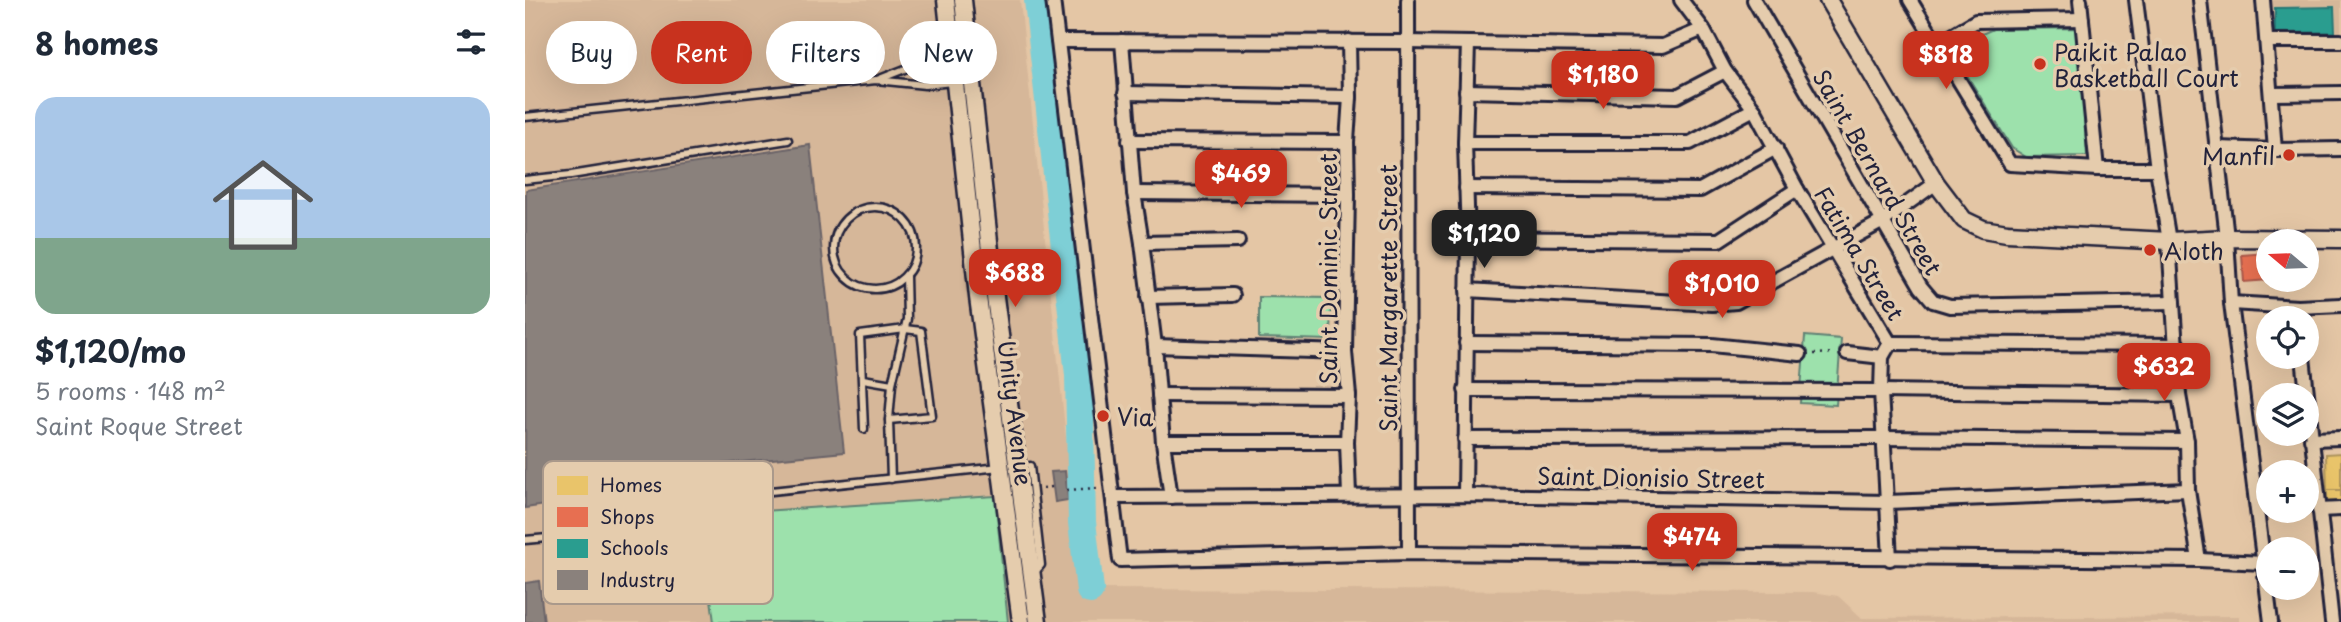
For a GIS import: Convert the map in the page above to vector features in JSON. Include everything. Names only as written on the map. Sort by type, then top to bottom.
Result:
[{"type":"street","name":"Unity Avenue","points":[[946,0],[948,21]]},
{"type":"street","name":"Unity Avenue","points":[[963,0],[965,21]]},
{"type":"street","points":[[1053,0],[1120,560],[1409,554],[2256,563]]},
{"type":"street","name":"Saint Margarette Street","points":[[1408,0],[1409,554]]},
{"type":"street","name":"Fatima Street","points":[[1681,0],[1703,29],[1725,71],[1754,109],[1797,189],[1890,343],[1882,357],[1881,391],[1890,559]]},
{"type":"street","name":"Saint Bernard Street","points":[[1754,0],[1926,295],[1943,305],[2173,302]]},
{"type":"street","points":[[1828,0],[1936,183],[1964,220],[1983,229],[2007,233],[2169,241],[2341,239]]},
{"type":"street","points":[[1910,0],[2010,164],[2157,169]]},
{"type":"street","points":[[2080,0],[2097,169]]},
{"type":"street","points":[[2136,0],[2157,169],[2169,241],[2178,345],[2179,396],[2187,441],[2188,489],[2199,561]]},
{"type":"street","points":[[2200,0],[2227,239],[2231,303],[2261,537]]},
{"type":"street","points":[[2263,0],[2275,150]]},
{"type":"street","points":[[1937,44],[1976,21],[2081,19]]},
{"type":"street","points":[[1058,41],[1407,41],[1663,46],[1703,29]]},
{"type":"street","points":[[1122,41],[1134,192],[1171,497]]},
{"type":"street","name":"Saint Dominic Street","points":[[1349,41],[1345,352],[1349,396],[1349,495]]},
{"type":"street","points":[[2267,41],[2341,41]]},
{"type":"street","points":[[1465,495],[1468,238],[1465,143],[1468,44]]},
{"type":"street","points":[[1466,91],[1677,96],[1725,71]]},
{"type":"street","name":"Unity Avenue","points":[[964,84],[978,297],[1021,622]]},
{"type":"street","name":"Unity Avenue","points":[[964,84],[1038,622]]},
{"type":"street","points":[[1125,93],[1350,97]]},
{"type":"street","points":[[2272,94],[2341,93]]},
{"type":"street","points":[[1465,143],[1690,143],[1754,109]]},
{"type":"street","points":[[1129,141],[1347,142]]},
{"type":"street","points":[[1466,188],[1700,190],[1776,148]]},
{"type":"street","points":[[2217,148],[2341,149]]},
{"type":"street","points":[[1467,290],[1712,304],[1736,302],[1882,221],[1936,183]]},
{"type":"street","points":[[1468,238],[1719,240],[1797,189]]},
{"type":"street","points":[[1134,192],[1349,195]]},
{"type":"street","points":[[1142,243],[1238,240]]},
{"type":"street","points":[[1148,297],[1233,295]]},
{"type":"street","points":[[2231,303],[2256,307]]},
{"type":"street","points":[[2319,309],[2341,304]]},
{"type":"street","points":[[1466,343],[1712,345],[1800,354]]},
{"type":"street","points":[[1890,343],[2178,345]]},
{"type":"street","points":[[1154,346],[1345,352]]},
{"type":"street","points":[[1847,352],[1882,357]]},
{"type":"street","points":[[1465,390],[1881,391],[2179,396]]},
{"type":"street","points":[[1159,395],[1349,396]]},
{"type":"street","points":[[1465,439],[1883,438],[2187,441]]},
{"type":"street","points":[[2319,439],[2341,438]]},
{"type":"street","points":[[1163,442],[1347,442]]},
{"type":"street","name":"Saint Dionisio Street","points":[[1114,497],[1465,495],[1888,502],[2188,489]]},
{"type":"street","points":[[2332,622],[2319,510],[2341,509]]},
{"type":"street","points":[[2268,600],[2271,622]]},
{"type":"lane","points":[[525,117],[838,84]]},
{"type":"lane","points":[[915,84],[935,84]]},
{"type":"lane","points":[[525,180],[571,176],[788,140]]},
{"type":"lane","points":[[891,479],[889,420],[892,384],[907,319],[906,276],[916,256],[914,233],[901,215],[877,206],[860,209],[846,218],[837,232],[834,248],[837,264],[846,278],[860,287],[877,289],[893,286],[906,276]]},
{"type":"lane","points":[[864,429],[860,335],[905,329],[921,331],[932,416],[889,420]]},
{"type":"lane","points":[[863,379],[892,384]]},
{"type":"lane","points":[[1030,466],[1041,565],[1032,576]]},
{"type":"lane","points":[[773,491],[1000,467]]},
{"type":"lane","points":[[525,540],[543,538]]},
{"type":"path","points":[[1800,354],[1847,352]]},
{"type":"path","points":[[1067,490],[1094,489]]},
{"type":"shaded area","points":[[525,0],[1020,0],[1082,590],[1813,592],[1838,596],[1862,618],[2239,616],[2239,622],[525,622]]},
{"type":"shaded area","points":[[2269,0],[2341,0],[2341,39],[2274,39]]},
{"type":"green space","points":[[2078,28],[2087,156],[2026,157],[2012,148],[1950,48],[1993,29]]},
{"type":"green space","points":[[1259,297],[1331,298],[1330,340],[1259,338]]},
{"type":"green space","points":[[1805,336],[1841,339],[1836,405],[1800,403]]},
{"type":"green space","points":[[995,496],[1008,622],[714,622],[712,604],[773,604],[773,510]]},
{"type":"building: Homes","points":[[2341,453],[2341,496],[2327,497],[2326,454]]},
{"type":"building: Homes","points":[[2327,490],[2341,490],[2341,508],[2327,508]]},
{"type":"building: Shops","points":[[2256,254],[2256,281],[2244,282],[2242,255]]},
{"type":"building: Schools","points":[[2334,7],[2335,32],[2275,33],[2275,8]]},
{"type":"building: Industry","points":[[810,145],[844,452],[750,461],[543,461],[543,505],[525,508],[526,190]]},
{"type":"building: Industry","points":[[1065,471],[1068,500],[1055,502],[1051,472]]},
{"type":"building: Industry","points":[[539,581],[544,622],[525,622],[525,583]]},
{"type":"waterway","points":[[1038,0],[1079,375],[1082,522],[1090,590]]},
{"type":"place","name":"Paikit Palao Basketball Court","points":[[2040,64]]},
{"type":"place","name":"Manfil","points":[[2289,155]]},
{"type":"place","name":"Aloth","points":[[2150,250]]},
{"type":"place","name":"Via","points":[[1103,416]]}]
